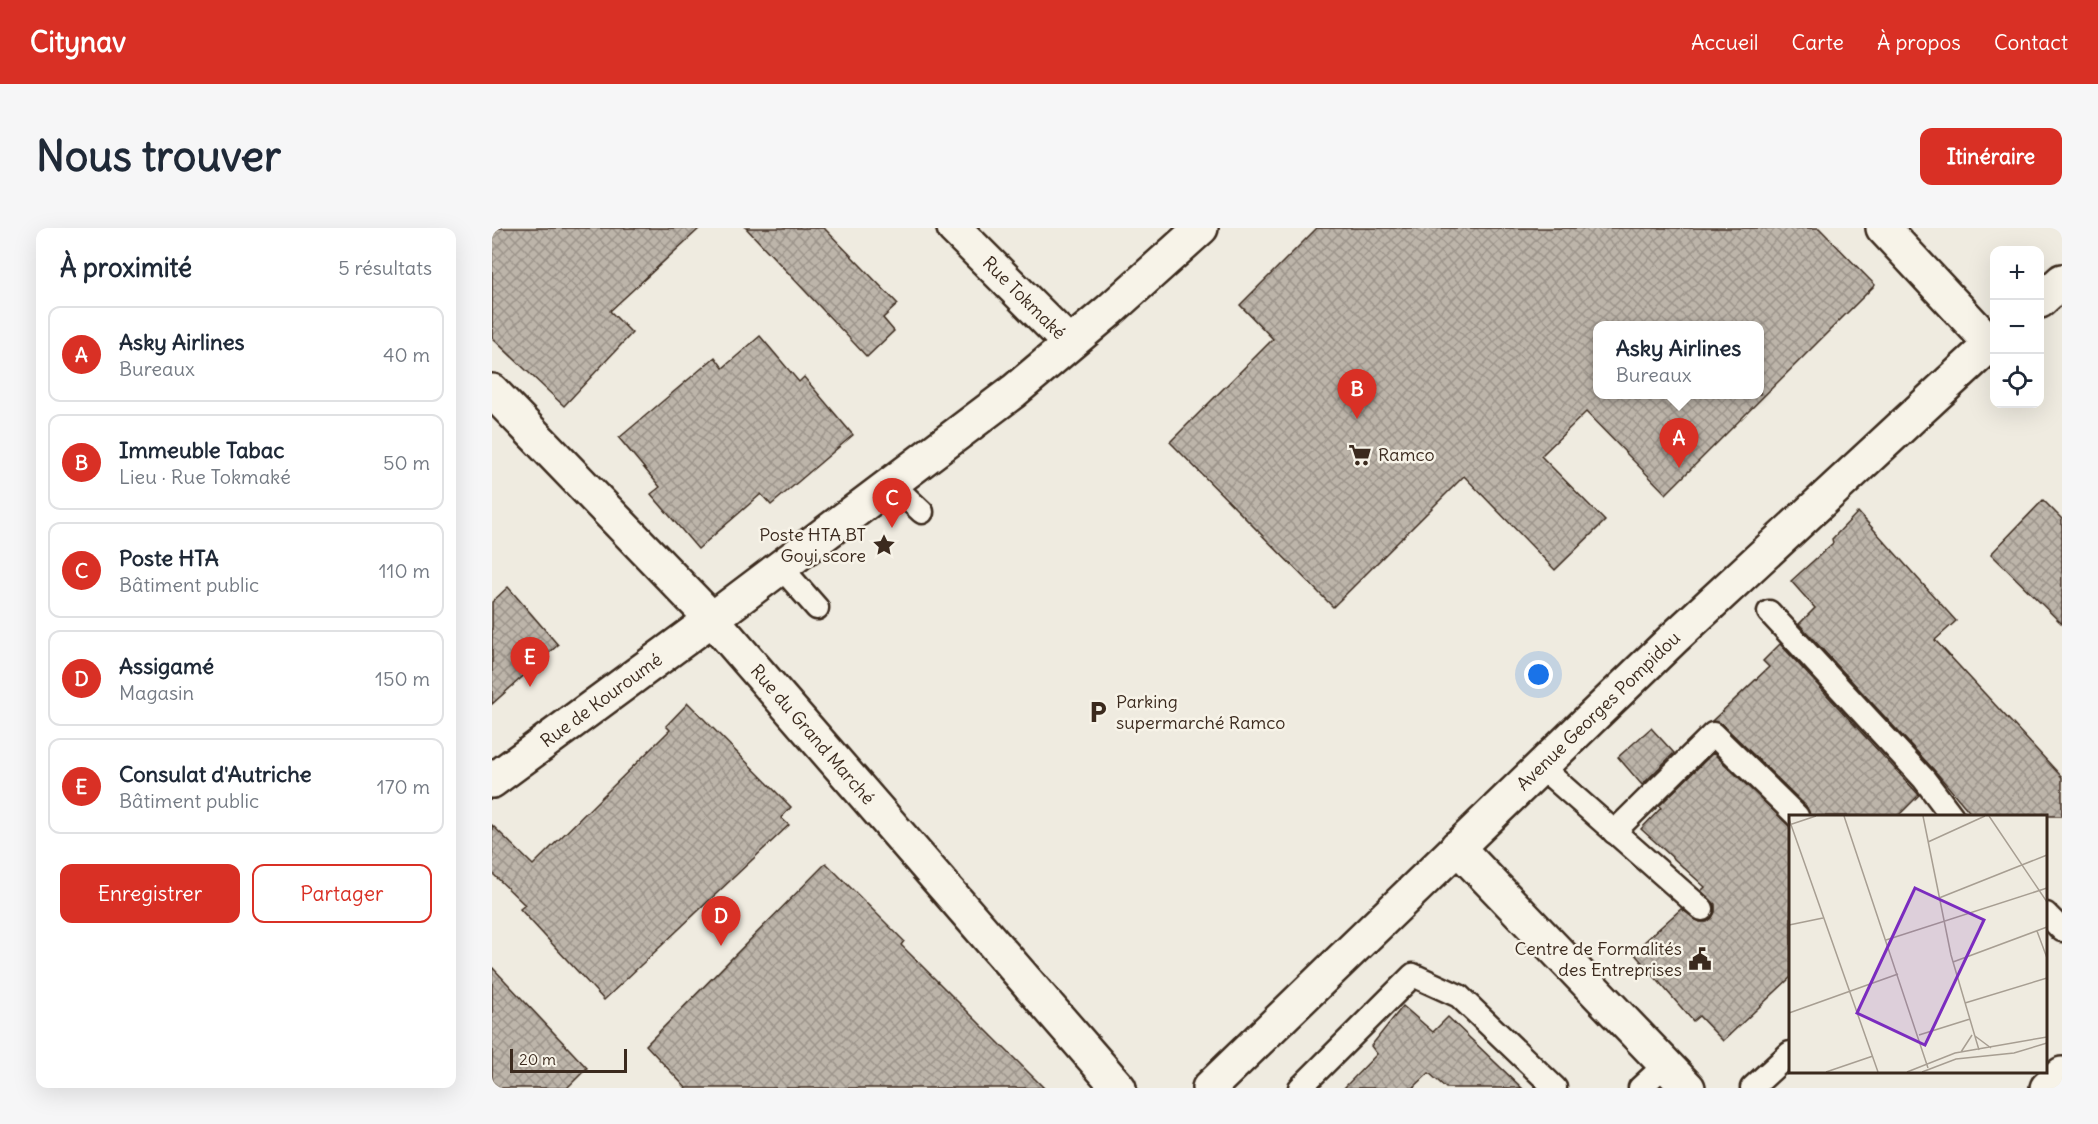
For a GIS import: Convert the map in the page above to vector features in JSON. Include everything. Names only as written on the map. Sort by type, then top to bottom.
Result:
[{"type":"street","name":"Rue Tokmaké","points":[[954,228],[1069,343]]},
{"type":"street","name":"Rue de Kouroumé","points":[[492,781],[712,619],[1014,391],[1110,310],[1201,228]]},
{"type":"street","points":[[1883,228],[1990,340]]},
{"type":"street","points":[[2041,300],[2062,281]]},
{"type":"street","name":"Avenue Georges Pompidou","points":[[1209,1088],[1683,630],[1990,346]]},
{"type":"street","name":"Rue du Grand Marché","points":[[492,391],[712,619],[1119,1088]]},
{"type":"street","points":[[1457,847],[1688,1088]]},
{"type":"street","points":[[2047,1088],[2062,1074]]},
{"type":"lane","points":[[891,483],[922,512]]},
{"type":"lane","points":[[780,566],[817,608]]},
{"type":"lane","points":[[1769,612],[1924,779],[1951,815]]},
{"type":"lane","points":[[1614,832],[1713,734],[1796,815]]},
{"type":"lane","points":[[1541,767],[1702,909]]},
{"type":"lane","points":[[2047,915],[2062,930]]},
{"type":"lane","points":[[1300,1088],[1413,975],[1459,996],[1556,1088]]},
{"type":"lane","points":[[1752,1088],[1789,1055]]},
{"type":"lane","points":[[1640,1088],[1665,1065]]},
{"type":"building","points":[[492,228],[700,228],[610,311],[632,333],[564,406],[492,338]]},
{"type":"building","points":[[746,228],[824,228],[898,304],[883,318],[894,331],[867,357]]},
{"type":"building","points":[[1317,228],[1819,228],[1875,285],[1764,396],[1764,321],[1593,321],[1593,399],[1761,399],[1666,494],[1586,412],[1541,456],[1605,521],[1555,570],[1464,476],[1333,607],[1170,442],[1273,339],[1240,305]]},
{"type":"building","points":[[760,336],[799,382],[804,377],[853,435],[771,505],[761,494],[698,549],[651,494],[660,487],[619,438],[715,357],[723,368]]},
{"type":"building","points":[[2043,500],[2062,519],[2062,624],[1991,554]]},
{"type":"building","points":[[1858,512],[1956,621],[1935,640],[2062,777],[2062,816],[1972,815],[1934,770],[1799,624],[1815,608],[1791,581],[1833,543],[1832,539]]},
{"type":"building","points":[[508,587],[558,645],[492,704],[492,602]]},
{"type":"building","points":[[1780,644],[1919,795],[1899,815],[1810,815],[1806,806],[1722,724],[1712,721],[1769,667],[1763,661]]},
{"type":"building","points":[[688,703],[791,807],[781,818],[789,825],[604,1000],[520,909],[525,905],[492,873],[492,825],[533,865],[670,730],[666,726]]},
{"type":"building","points":[[1651,728],[1674,753],[1642,785],[1618,757]]},
{"type":"building","points":[[1713,753],[1789,825],[1789,979],[1723,1041],[1699,1016],[1693,1021],[1633,952],[1681,909],[1700,922],[1707,922],[1715,912],[1715,904],[1701,891],[1705,887],[1641,829],[1661,808],[1659,806]]},
{"type":"building","points":[[826,863],[904,941],[901,945],[1044,1088],[686,1088],[646,1045]]},
{"type":"building","points":[[492,967],[587,1068],[567,1088],[492,1088]]},
{"type":"building","points":[[1403,1006],[1433,1032],[1448,1017],[1522,1088],[1446,1088],[1429,1073],[1413,1088],[1344,1088],[1377,1054],[1371,1046]]},
{"type":"place","name":"Immeuble Tabac","points":[[1357,419]]},
{"type":"place","name":"Ramco","points":[[1360,455]]},
{"type":"place","name":"Asky Airlines","points":[[1679,468]]},
{"type":"place","name":"Poste HTA","points":[[892,528]]},
{"type":"place","name":"Poste HTA BT Goyi score","points":[[884,545]]},
{"type":"place","name":"Consulat d'Autriche","points":[[530,687]]},
{"type":"place","name":"Parking supermarché Ramco","points":[[1098,712]]},
{"type":"place","name":"Assigamé","points":[[721,946]]},
{"type":"place","name":"Centre de Formalités des Entreprises","points":[[1700,959]]}]
